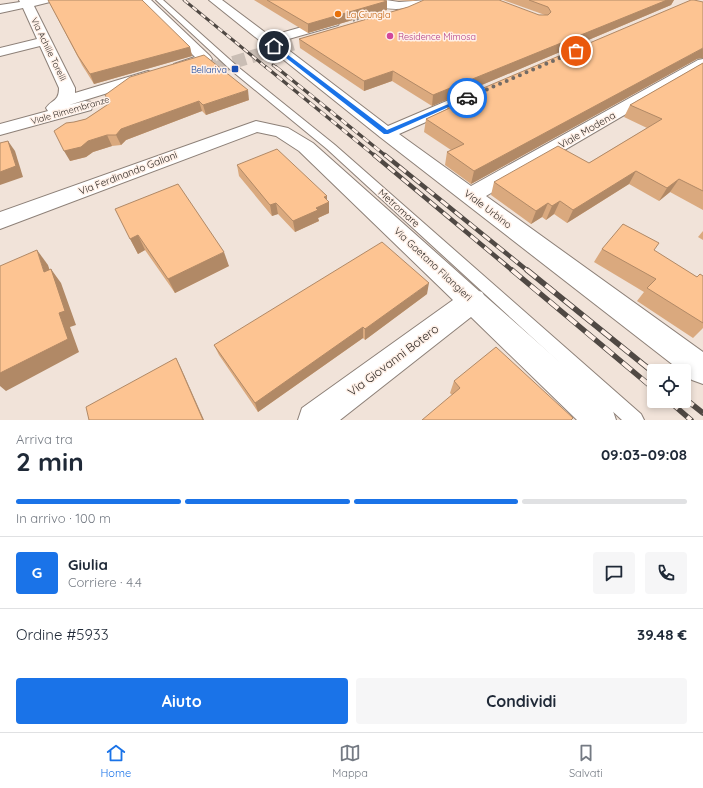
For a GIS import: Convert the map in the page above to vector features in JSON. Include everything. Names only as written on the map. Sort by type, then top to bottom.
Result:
[{"type":"street","points":[[0,9],[26,2],[46,0]]},
{"type":"street","name":"Viale Rimembranze","points":[[0,129],[207,64],[144,0]]},
{"type":"street","name":"Viale Urbino","points":[[215,0],[279,45],[386,132],[703,370]]},
{"type":"street","points":[[375,0],[390,6],[407,6],[428,1]]},
{"type":"street","points":[[387,13],[428,1]]},
{"type":"street","name":"Via Achille Torelli","points":[[26,2],[67,88],[68,95],[64,101]]},
{"type":"street","points":[[370,12],[404,13]]},
{"type":"street","points":[[279,45],[346,26]]},
{"type":"street","points":[[0,52],[45,42]]},
{"type":"street","name":"Viale Modena","points":[[470,196],[703,64]]},
{"type":"street","points":[[0,129],[56,107],[64,101],[166,77]]},
{"type":"street","points":[[386,132],[489,89]]},
{"type":"street","name":"Via Ferdinando Galiani","points":[[0,222],[256,126]]},
{"type":"street","name":"Via Gaetano Filangieri","points":[[256,126],[282,132],[306,147],[473,300],[600,420]]},
{"type":"street","name":"Via Giovanni Botero","points":[[314,420],[473,300]]},
{"type":"lane","name":"Metromare","points":[[159,0],[235,69],[331,147],[634,420]]},
{"type":"building","points":[[48,0],[142,0],[190,47],[90,74],[78,56]]},
{"type":"building","points":[[267,0],[383,0],[387,1],[308,24]]},
{"type":"building","points":[[424,0],[499,0],[539,15],[548,15],[551,12],[548,7],[529,0],[667,0],[433,95],[393,71],[364,81],[299,39],[408,7]]},
{"type":"building","points":[[691,0],[703,2],[703,48],[474,171],[447,152],[464,144],[426,119],[454,106],[448,103]]},
{"type":"building","points":[[204,55],[248,90],[203,105],[199,101],[121,129],[116,135],[107,135],[88,141],[81,147],[64,151],[54,131],[66,123],[86,119],[110,103],[105,95],[130,77]]},
{"type":"building","points":[[703,63],[703,191],[679,179],[667,188],[636,171],[573,210],[560,201],[552,206],[548,203],[536,211],[494,182],[558,146],[589,163],[662,119],[630,105]]},
{"type":"building","points":[[8,141],[16,166],[0,172],[0,143]]},
{"type":"building","points":[[277,149],[327,196],[324,197],[329,202],[316,208],[318,210],[293,221],[276,203],[270,205],[237,165]]},
{"type":"building","points":[[178,184],[224,252],[168,279],[138,235],[130,239],[115,209]]},
{"type":"building","points":[[623,224],[659,243],[654,250],[697,277],[700,274],[703,276],[703,323],[647,288],[656,279],[602,249]]},
{"type":"building","points":[[382,242],[429,283],[365,329],[363,327],[255,403],[214,345]]},
{"type":"building","points":[[37,250],[44,272],[51,269],[65,311],[59,313],[68,339],[0,373],[0,266]]},
{"type":"building","points":[[496,347],[573,418],[571,420],[422,420],[460,388],[454,381]]},
{"type":"building","points":[[176,358],[203,420],[89,420],[86,407]]},
{"type":"tunnel","points":[[215,68],[293,44]]},
{"type":"tunnel","points":[[209,70],[215,68]]},
{"type":"railway","points":[[184,0],[267,68]]},
{"type":"railway","points":[[273,65],[277,68]]},
{"type":"railway","points":[[266,67],[375,156]]},
{"type":"railway","points":[[276,67],[386,156]]},
{"type":"railway","points":[[374,155],[513,271]]},
{"type":"railway","points":[[385,155],[528,271]]},
{"type":"railway","points":[[512,270],[647,383]]},
{"type":"railway","points":[[527,270],[647,367]]},
{"type":"railway","points":[[691,404],[703,413]]},
{"type":"railway","points":[[677,408],[691,420]]},
{"type":"way so far","points":[[467,98],[576,51]]},
{"type":"place","name":"La Giungla","points":[[338,14]]},
{"type":"place","name":"Residence Mimosa","points":[[390,36]]},
{"type":"place","name":"Bellariva","points":[[235,69]]},
{"type":"route","points":[[274,46],[386,132],[467,98]]}]
